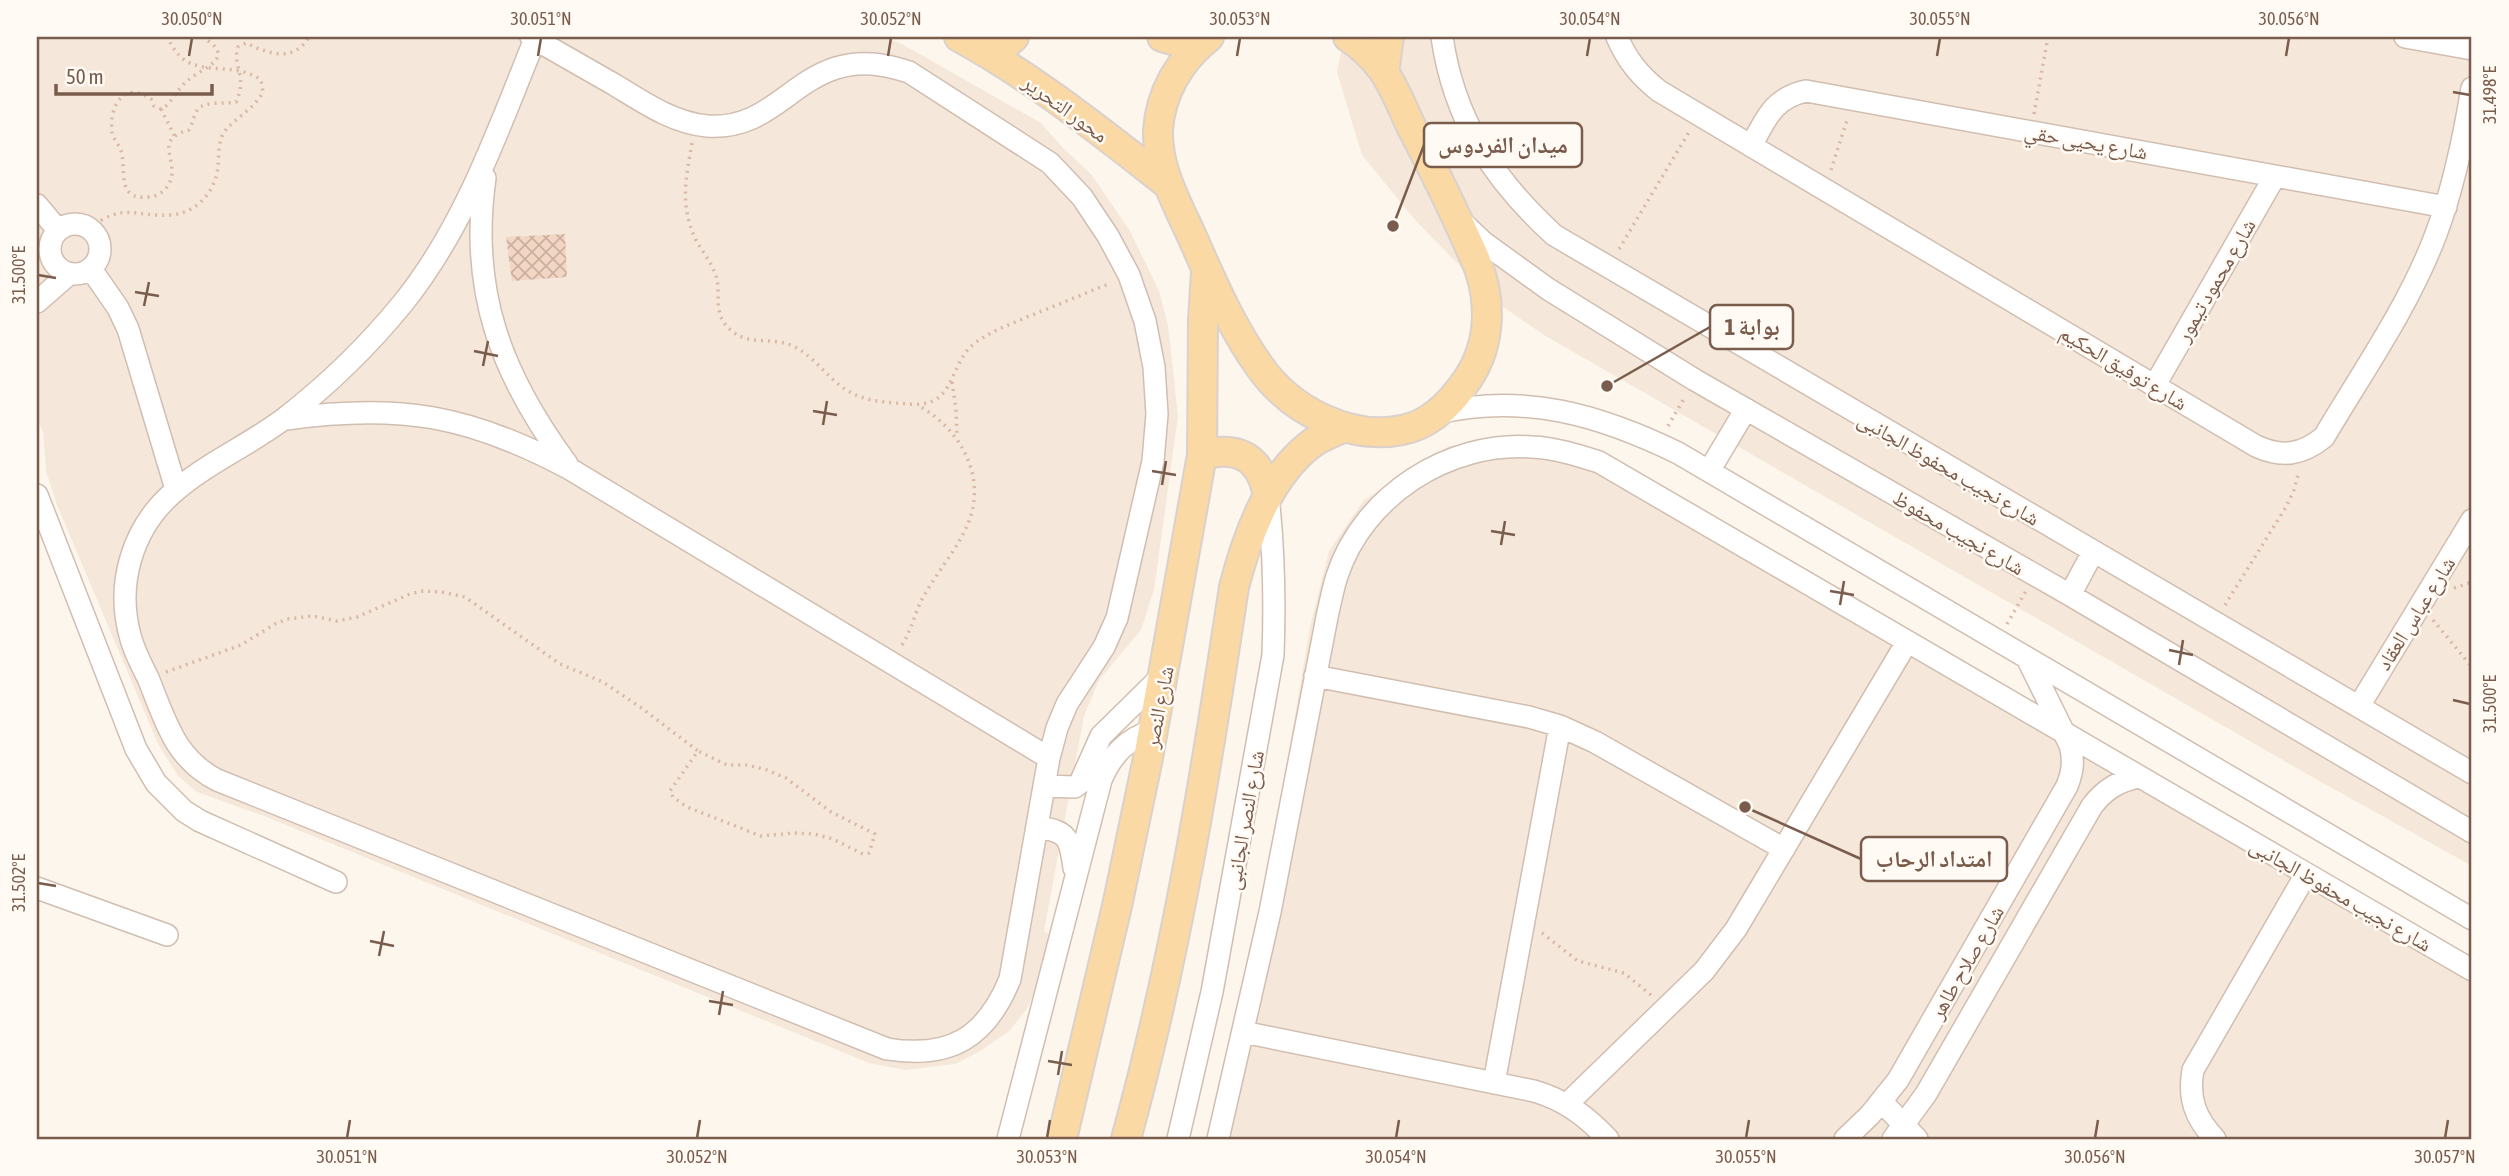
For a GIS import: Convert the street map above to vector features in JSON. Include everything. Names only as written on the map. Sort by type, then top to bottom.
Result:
[{"type":"main road","name":"محور التحرير","points":[[959,37],[1069,107],[1169,185]]},
{"type":"main road","points":[[988,53],[1003,47],[1014,37]]},
{"type":"main road","points":[[1162,37],[1204,42]]},
{"type":"main road","points":[[1204,42],[1185,60],[1172,79],[1162,105],[1158,132],[1160,158],[1169,185],[1233,324],[1261,369],[1284,393],[1310,413],[1345,427],[1371,432],[1404,430],[1438,414],[1458,394],[1473,371],[1483,346],[1488,318],[1486,291],[1478,265],[1456,217],[1384,72],[1364,48],[1348,37]]},
{"type":"main road","points":[[1384,72],[1389,37]]},
{"type":"main road","name":"شارع النصر","points":[[1062,1139],[1117,906],[1164,675],[1202,455],[1206,269]]},
{"type":"main road","points":[[1126,1139],[1158,1012],[1184,890],[1207,768],[1234,587],[1252,530],[1268,496],[1293,461],[1312,443],[1345,427]]},
{"type":"main road","points":[[1202,455],[1220,450],[1238,453],[1254,463],[1265,478],[1268,496]]},
{"type":"street","name":"شارع نجيب محفوظ الجانبى","points":[[1442,37],[1453,89],[1482,153],[1503,183],[1554,235],[2472,772]]},
{"type":"street","name":"شارع توفيق الحكيم","points":[[1617,37],[1626,57],[1641,76],[1699,116],[2270,452],[2299,453]]},
{"type":"street","points":[[2405,37],[2472,49]]},
{"type":"street","points":[[533,38],[654,108],[679,120],[707,126],[735,124],[761,115],[812,79],[835,68],[860,63],[885,65],[909,72],[1050,163],[1082,197],[1108,236],[1129,275],[1145,321],[1154,367],[1157,414],[1153,461],[1116,618],[1104,648],[1067,704],[1056,728],[1010,979],[1000,1003],[984,1024],[963,1040],[939,1050],[913,1053],[887,1049],[217,780],[188,761],[176,744],[131,641],[124,593],[134,546],[145,525],[176,489],[284,419],[328,383],[368,344],[404,301],[437,255],[464,206],[488,155],[533,38]]},
{"type":"street","points":[[2299,453],[2324,437],[2411,291],[2446,207],[2455,176],[2472,88]]},
{"type":"street","name":"شارع يحيى حقي","points":[[1751,146],[1770,111],[1780,101],[1792,94],[1806,91],[2446,207]]},
{"type":"street","points":[[488,155],[481,202],[481,250],[486,298],[499,344],[517,389],[541,430],[570,469]]},
{"type":"street","name":"شارع محمود تيمور","points":[[2155,385],[2276,176]]},
{"type":"street","points":[[37,205],[58,230]]},
{"type":"street","name":"شارع نجيب محفوظ","points":[[1456,217],[1520,270],[1695,380],[2070,595],[2472,832]]},
{"type":"street","points":[[74,224],[89,228],[99,240],[101,248],[100,256],[92,269],[77,275],[69,274],[43,257],[58,230],[74,224]]},
{"type":"street","points":[[92,269],[112,298],[128,329],[176,489]]},
{"type":"street","points":[[37,302],[69,274]]},
{"type":"street","points":[[1438,414],[1470,406],[1511,405],[1553,410],[1594,419],[1635,432],[1658,443],[2472,919]]},
{"type":"street","points":[[1709,471],[1746,409]]},
{"type":"street","points":[[284,419],[333,412],[383,411],[432,416],[480,428],[526,446],[570,469],[1049,758]]},
{"type":"street","name":"شارع نجيب محفوظ الجانبى","points":[[1218,1139],[1270,912],[1337,575],[1352,543],[1373,514],[1398,488],[1429,469],[1462,456],[1496,448],[1531,447],[1566,452],[1599,462],[2472,971]]},
{"type":"street","points":[[37,495],[136,749],[156,783],[169,798],[200,821],[336,882]]},
{"type":"street","name":"شارع النصر الجانبى","points":[[1178,1139],[1215,980],[1273,655],[1274,549],[1268,496]]},
{"type":"street","name":"شارع عباس العقاد","points":[[2358,706],[2472,520]]},
{"type":"street","points":[[2070,595],[2093,552]]},
{"type":"street","points":[[1567,1104],[1721,951],[1907,642]]},
{"type":"street","name":"شارع صلاح طاهر","points":[[1845,1139],[1882,1102],[1898,1080],[2067,786],[2073,758],[2070,744],[2027,658]]},
{"type":"street","points":[[1044,786],[1075,786],[1080,783],[1101,736],[1164,675]]},
{"type":"street","points":[[1315,676],[1529,717],[1560,726],[1595,742],[1784,849]]},
{"type":"street","points":[[1494,1083],[1560,726]]},
{"type":"street","points":[[1008,1139],[1101,780],[1107,766],[1126,743],[1153,730]]},
{"type":"street","name":"شارع صلاح طاهر","points":[[1905,1135],[2092,806],[2101,794],[2112,786],[2125,779],[2139,777]]},
{"type":"street","points":[[1037,827],[1054,829],[1065,834],[1070,843],[1075,877]]},
{"type":"street","points":[[2214,1139],[2201,1125],[2195,1112],[2191,1098],[2193,1070],[2306,874]]},
{"type":"street","points":[[37,888],[167,935]]},
{"type":"street","points":[[1243,1032],[1534,1091],[1567,1104],[1589,1119],[1608,1139]]},
{"type":"street","points":[[1882,1102],[1905,1135]]},
{"type":"path","points":[[89,228],[108,215],[133,212],[171,215],[183,213],[203,200],[216,180],[222,136],[258,102],[263,92],[261,80],[251,72],[198,67],[183,59],[172,46],[169,37]]},
{"type":"path","points":[[161,109],[167,106],[187,81],[209,69],[215,62],[217,53],[214,44],[202,37]]},
{"type":"path","points":[[175,137],[161,109],[154,106],[151,99],[137,93],[122,96],[113,108],[112,133],[121,148],[122,180],[128,190],[139,197],[151,197],[162,192],[170,182],[172,170],[168,148],[175,137],[189,130],[196,111],[202,106],[236,102],[242,84],[236,53],[240,44],[246,43],[271,55],[285,55],[297,50],[309,37]]},
{"type":"path","points":[[2031,131],[2048,37]]},
{"type":"path","points":[[1824,189],[1854,99]]},
{"type":"path","points":[[1608,268],[1699,116]]},
{"type":"path","points":[[696,124],[684,188],[687,213],[695,238],[715,274],[717,304],[724,322],[737,335],[754,342],[789,344],[805,352],[850,392],[874,402],[917,405],[932,401],[944,393],[961,355],[989,333],[1129,275]]},
{"type":"path","points":[[951,380],[957,438]]},
{"type":"path","points":[[1658,443],[1695,380]]},
{"type":"path","points":[[891,663],[910,632],[921,602],[968,526],[973,506],[974,485],[970,465],[957,438],[935,415],[917,405]]},
{"type":"path","points":[[2215,621],[2286,507],[2299,472],[2299,453]]},
{"type":"path","points":[[1997,640],[2035,575]]},
{"type":"path","points":[[148,679],[241,645],[287,619],[313,616],[337,621],[357,617],[423,591],[465,597],[560,664],[603,682],[698,751],[727,765],[748,765],[786,778],[831,812],[875,834],[869,853],[863,854],[834,839],[814,834],[761,836],[687,807],[673,797],[670,791],[698,751]]},
{"type":"path","points":[[2421,605],[2472,667]]},
{"type":"path","points":[[1523,928],[1550,937],[1578,961],[1624,973],[1665,1009]]},
{"type":"shaded area","points":[[37,37],[885,37],[1041,123],[1091,174],[1130,231],[1159,291],[1168,325],[1178,416],[1154,590],[1141,630],[1099,680],[1084,716],[1044,931],[1053,937],[1040,980],[1027,1009],[1008,1032],[955,1064],[905,1070],[869,1063],[264,816],[197,792],[178,776],[158,744],[57,505],[46,471],[43,431],[37,421]]},
{"type":"shaded area","points":[[1344,37],[2472,37],[2472,866],[1544,335],[1493,300],[1416,221],[1362,155],[1337,72]]},
{"type":"shaded area","points":[[1550,439],[2472,960],[2472,1139],[1210,1139],[1268,875],[1310,627],[1329,551],[1364,500],[1449,446]]},
{"type":"building","points":[[565,234],[567,277],[512,281],[506,237]]},
{"type":"place","name":"ميدان الفردوس","points":[[1393,226]]},
{"type":"place","name":"بوابة 1","points":[[1607,386]]},
{"type":"place","name":"امتداد الرحاب","points":[[1745,807]]}]
